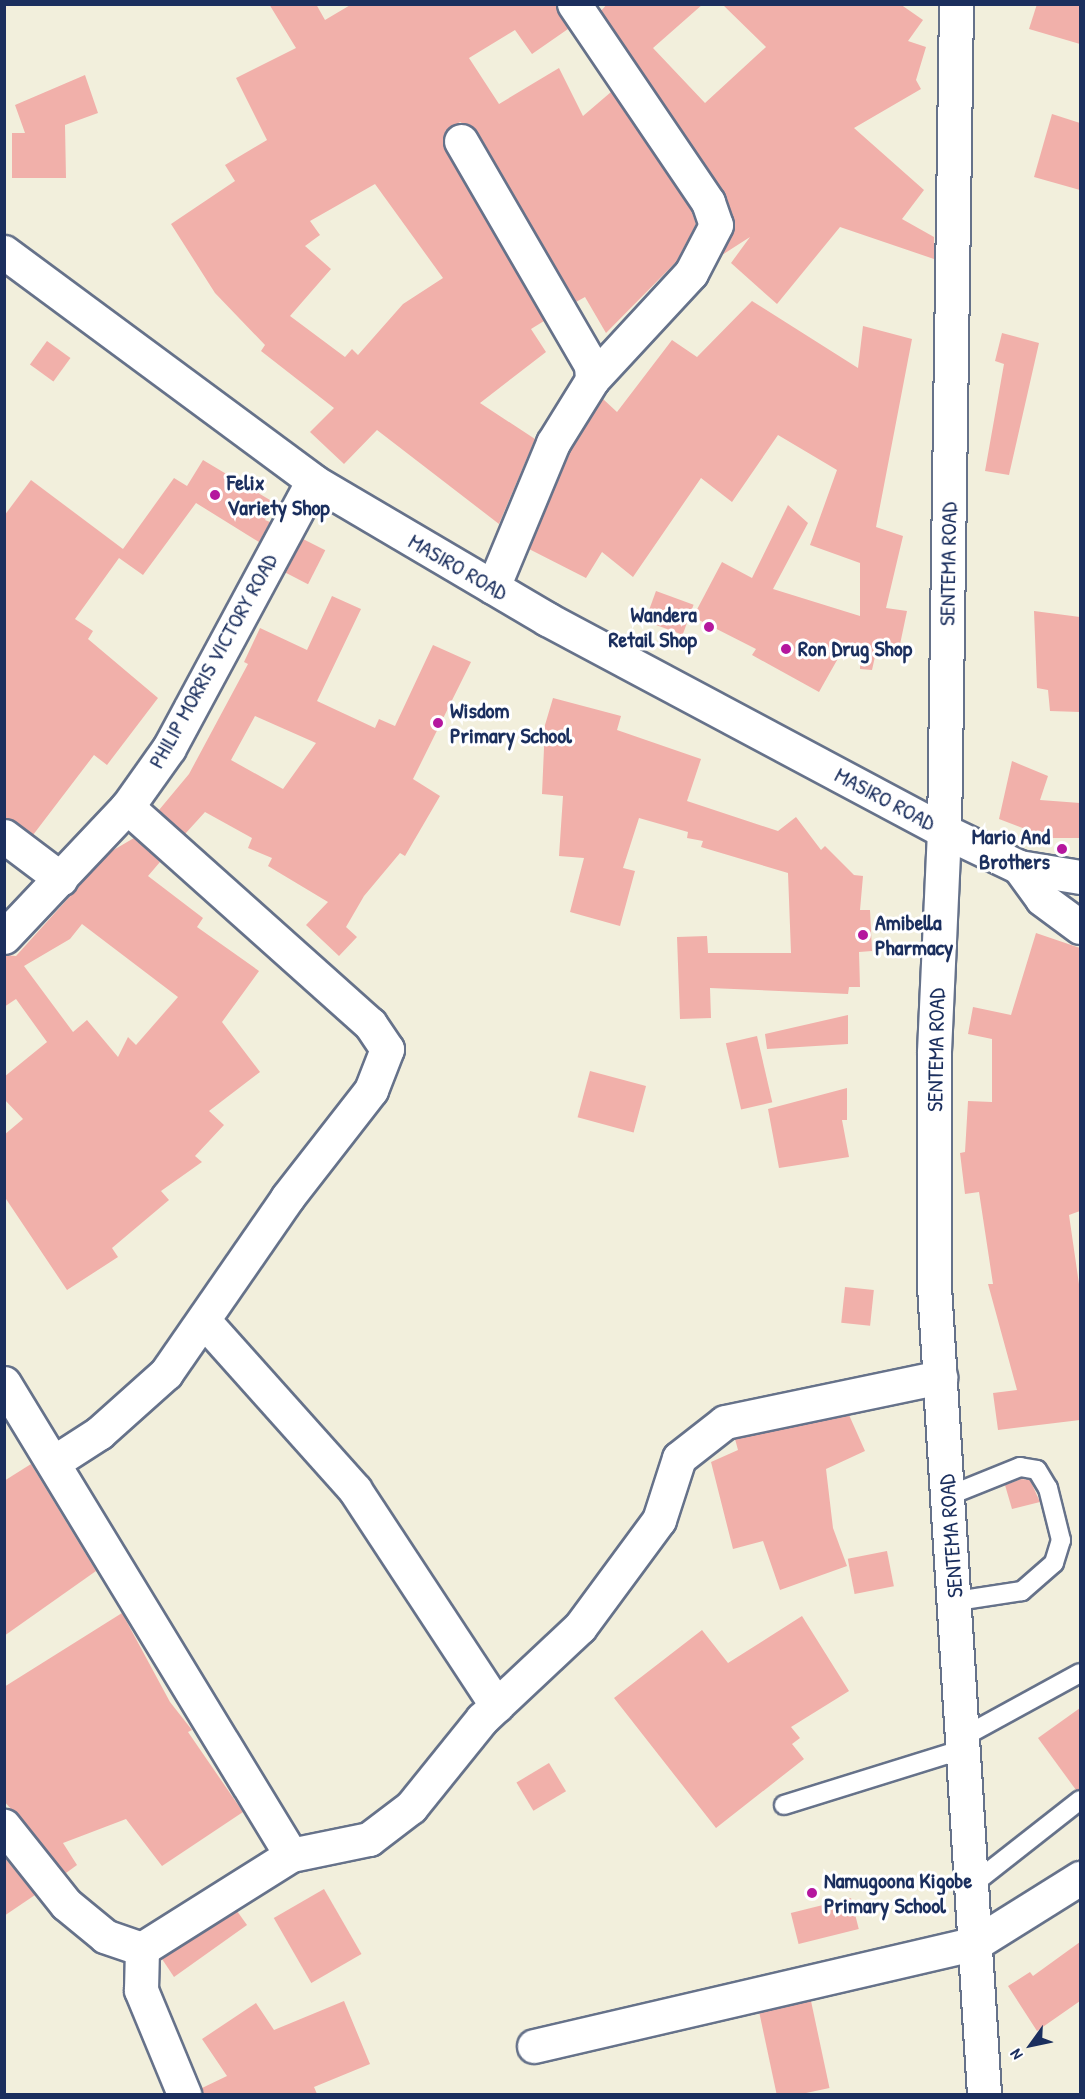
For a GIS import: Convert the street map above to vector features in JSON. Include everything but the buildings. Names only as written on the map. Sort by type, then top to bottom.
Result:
[{"type":"street","points":[[493,587],[553,443],[592,380],[691,273],[716,225],[708,202],[574,4]]},
{"type":"street","name":"SENTEMA ROAD","points":[[956,4],[944,831],[934,1053],[940,1377],[957,1601],[984,2094]]},
{"type":"street","points":[[461,141],[582,346],[592,380]]},
{"type":"street","name":"MASIRO ROAD","points":[[4,252],[313,481],[493,587],[944,831],[1019,867]]},
{"type":"street","name":"PHILIP MORRIS VICTORY ROAD","points":[[4,938],[127,807],[169,748],[313,481]]},
{"type":"street","points":[[54,1462],[99,1433],[166,1373],[205,1322],[287,1198],[371,1090],[387,1049],[370,1024],[127,807]]},
{"type":"street","points":[[4,836],[61,879]]},
{"type":"street","points":[[1019,867],[1080,877]]},
{"type":"street","points":[[1019,867],[1042,899],[1080,927]]},
{"type":"street","points":[[205,1322],[355,1490],[497,1706]]},
{"type":"street","points":[[142,1950],[291,1855],[383,1832],[497,1706],[580,1627],[621,1577],[659,1520],[679,1458],[725,1422],[940,1377]]},
{"type":"street","points":[[4,1383],[291,1855]]},
{"type":"street","points":[[4,1826],[66,1904],[105,1936],[142,1950]]},
{"type":"street","points":[[534,2046],[976,1943],[1080,1878]]},
{"type":"street","points":[[142,1950],[141,1990],[184,2094]]},
{"type":"lane","points":[[948,1496],[1020,1467],[1037,1470],[1048,1488],[1060,1540],[1054,1563],[1022,1591],[957,1601]]},
{"type":"lane","points":[[784,1805],[964,1743],[1080,1673]]},
{"type":"lane","points":[[973,1884],[1080,1800]]},
{"type":"place","name":"Felix Variety Shop","points":[[215,495]]},
{"type":"place","name":"Wandera Retail Shop","points":[[709,627]]},
{"type":"place","name":"Ron Drug Shop","points":[[786,649]]},
{"type":"place","name":"Wisdom Primary School","points":[[438,723]]},
{"type":"place","name":"Mario And Brothers","points":[[1062,849]]},
{"type":"place","name":"Amibella Pharmacy","points":[[863,935]]},
{"type":"place","name":"Namugoona Kigobe Primary School","points":[[812,1893]]}]
